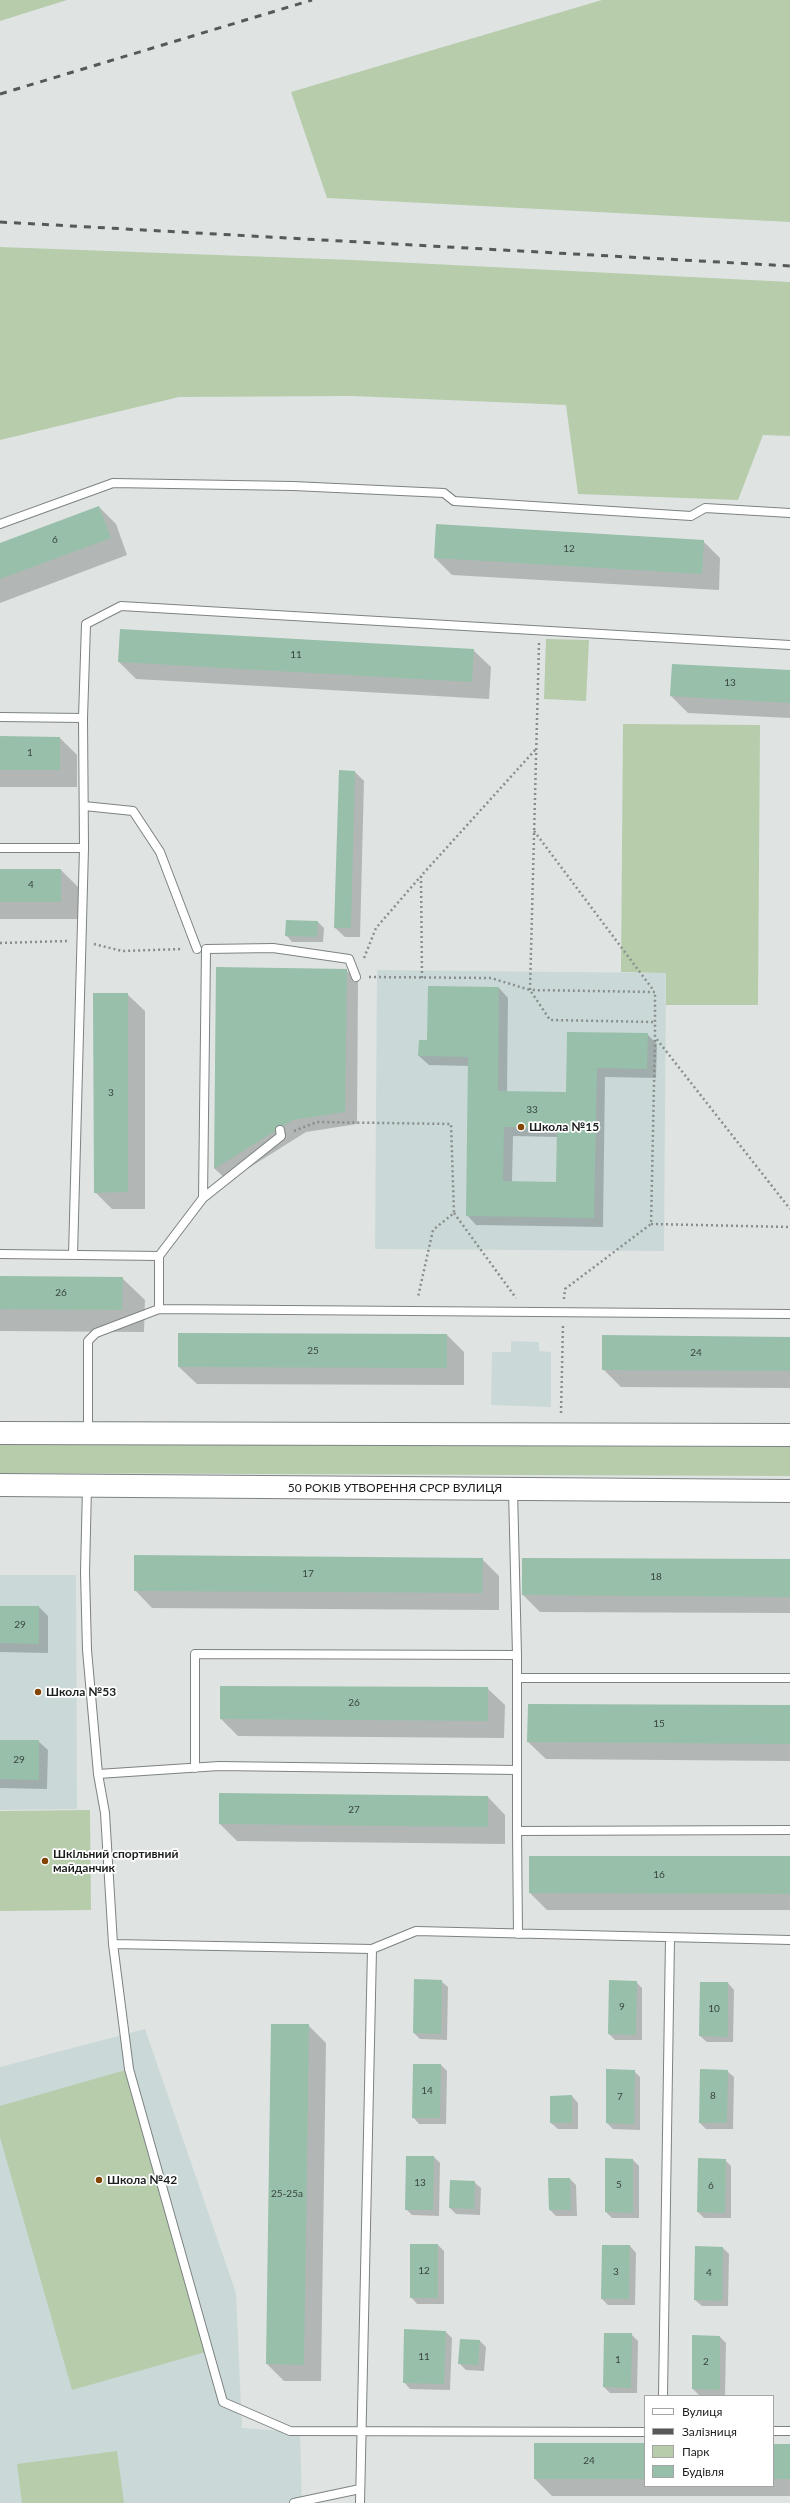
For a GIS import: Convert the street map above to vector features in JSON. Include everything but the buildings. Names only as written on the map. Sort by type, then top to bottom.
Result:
[{"type":"main road","points":[[0,1433],[790,1435]]},
{"type":"main road","name":"50 РОКІВ УТВОРЕННЯ СРСР ВУЛИЦЯ","points":[[0,1485],[790,1491]]},
{"type":"lane","points":[[0,524],[113,483],[293,486],[444,493],[454,501],[691,516],[705,508],[790,513]]},
{"type":"lane","points":[[73,1255],[80,940],[84,848],[83,718],[86,624],[122,606],[790,645]]},
{"type":"lane","points":[[0,717],[83,718]]},
{"type":"lane","points":[[84,806],[133,811],[160,852],[197,949]]},
{"type":"lane","points":[[0,848],[84,848]]},
{"type":"lane","points":[[203,1198],[206,949],[273,948],[349,959],[356,977]]},
{"type":"lane","points":[[159,1309],[159,1256],[203,1198],[280,1133]]},
{"type":"lane","points":[[0,1254],[159,1256]]},
{"type":"lane","points":[[88,1433],[88,1341],[96,1333],[159,1309],[790,1314]]},
{"type":"lane","points":[[88,1486],[85,1572],[87,1650],[98,1774],[105,1813],[113,1944],[129,2070],[223,2402],[290,2431],[644,2432]]},
{"type":"lane","points":[[513,1489],[517,1655],[518,1934]]},
{"type":"lane","points":[[195,1768],[195,1654],[517,1655]]},
{"type":"lane","points":[[517,1678],[790,1678]]},
{"type":"lane","points":[[98,1774],[219,1766],[517,1770]]},
{"type":"lane","points":[[517,1831],[790,1830]]},
{"type":"lane","points":[[113,1944],[372,1949],[416,1931],[790,1940]]},
{"type":"lane","points":[[663,2395],[670,1938]]},
{"type":"lane","points":[[360,2503],[372,1949]]},
{"type":"lane","points":[[774,2431],[790,2431]]},
{"type":"lane","points":[[294,2503],[360,2489]]},
{"type":"path","points":[[540,631],[530,990],[550,1020],[654,1022]]},
{"type":"path","points":[[537,749],[421,876],[376,928],[356,977],[491,978],[530,990],[655,992]]},
{"type":"path","points":[[534,831],[655,992],[651,1224]]},
{"type":"path","points":[[421,876],[422,978]]},
{"type":"path","points":[[0,943],[80,940],[122,951],[197,949]]},
{"type":"path","points":[[654,1037],[790,1210]]},
{"type":"path","points":[[280,1133],[317,1122],[451,1124],[454,1213],[527,1312]]},
{"type":"path","points":[[415,1311],[432,1230],[454,1213]]},
{"type":"path","points":[[561,1434],[563,1312],[565,1290],[651,1224],[790,1227]]},
{"type":"shaded area","name":"Школа №15","points":[[377,970],[666,973],[664,1251],[375,1249]]},
{"type":"shaded area","points":[[511,1341],[539,1342],[539,1351],[551,1352],[551,1407],[491,1405],[492,1352],[511,1352]]},
{"type":"shaded area","name":"Школа №53","points":[[0,1575],[76,1575],[77,1809],[0,1810]]},
{"type":"shaded area","name":"Школа №42","points":[[145,2029],[236,2293],[242,2428],[300,2432],[302,2503],[0,2503],[0,2067]]},
{"type":"green space","points":[[0,0],[67,0],[0,21]]},
{"type":"green space","points":[[602,0],[790,0],[790,222],[327,198],[291,92]]},
{"type":"green space","points":[[0,247],[353,260],[790,282],[790,436],[763,435],[738,500],[578,494],[566,405],[352,396],[179,397],[0,440]]},
{"type":"green space","points":[[546,639],[589,640],[586,701],[544,699]]},
{"type":"green space","points":[[623,724],[760,725],[758,1005],[666,1005],[666,973],[621,972]]},
{"type":"green space","points":[[0,1444],[790,1447],[790,1476],[0,1473]]},
{"type":"green space","name":"Шкільний спортивний майданчик","points":[[90,1810],[91,1910],[0,1911],[0,1811]]},
{"type":"green space","points":[[129,2069],[209,2351],[72,2390],[0,2137],[0,2106]]},
{"type":"green space","points":[[117,2451],[124,2503],[22,2503],[17,2464]]},
{"type":"railway","points":[[0,94],[312,0]]},
{"type":"railway","points":[[0,222],[790,266]]},
{"type":"place","name":"Школа №15","points":[[521,1127]]},
{"type":"place","name":"Школа №53","points":[[38,1692]]},
{"type":"place","name":"Шкільний спортивний майданчик","points":[[45,1861]]},
{"type":"place","name":"Школа №42","points":[[99,2180]]}]
